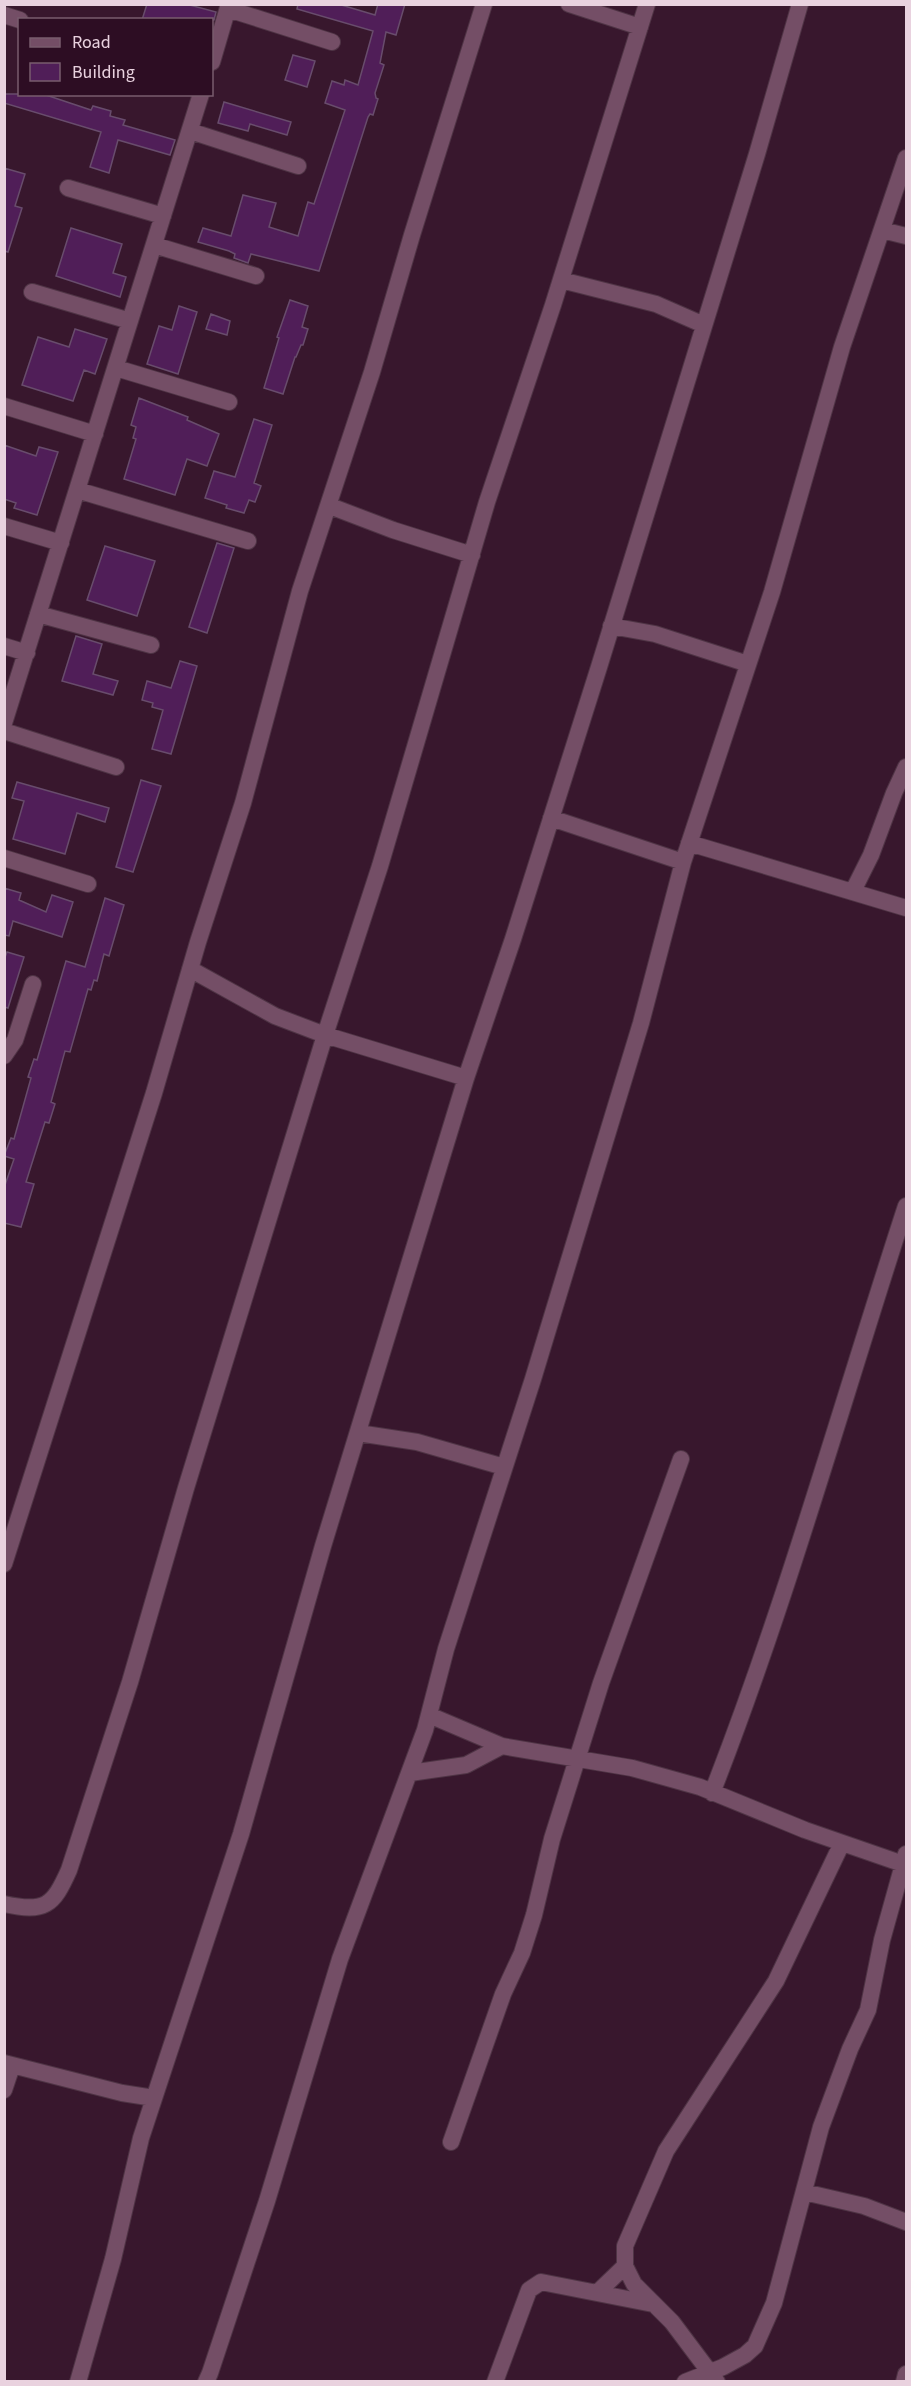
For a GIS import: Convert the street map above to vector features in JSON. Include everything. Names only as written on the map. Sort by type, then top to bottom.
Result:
[{"type":"street","points":[[4,1564],[154,1093],[190,969],[243,803],[300,591],[330,506],[484,4]]},
{"type":"street","points":[[569,4],[640,27]]},
{"type":"street","points":[[4,1904],[26,1909],[46,1905],[57,1896],[69,1870],[130,1682],[186,1488],[325,1035],[380,866],[487,502],[561,280],[647,4]]},
{"type":"street","points":[[82,2381],[141,2138],[241,1834],[323,1546],[466,1078],[551,818],[758,154],[800,4]]},
{"type":"street","points":[[213,59],[228,7],[332,42]]},
{"type":"street","points":[[4,723],[200,96]]},
{"type":"street","points":[[190,131],[298,166]]},
{"type":"street","points":[[206,2382],[267,2201],[340,1959],[410,1773],[429,1715],[446,1649],[533,1379],[641,1023],[683,862],[775,580],[842,347],[906,158]]},
{"type":"street","points":[[68,188],[164,216]]},
{"type":"street","points":[[882,230],[906,236]]},
{"type":"street","points":[[154,245],[256,276]]},
{"type":"street","points":[[561,280],[656,304],[704,325]]},
{"type":"street","points":[[33,292],[130,321]]},
{"type":"street","points":[[116,368],[229,402]]},
{"type":"street","points":[[4,406],[95,434]]},
{"type":"street","points":[[77,490],[248,541]]},
{"type":"street","points":[[330,506],[393,530],[471,555]]},
{"type":"street","points":[[4,526],[61,543]]},
{"type":"street","points":[[38,614],[151,645]]},
{"type":"street","points":[[611,626],[655,634],[748,664]]},
{"type":"street","points":[[4,646],[27,653]]},
{"type":"street","points":[[4,732],[116,767]]},
{"type":"street","points":[[853,891],[872,855],[894,793],[906,767]]},
{"type":"street","points":[[551,818],[683,862]]},
{"type":"street","points":[[689,843],[906,908]]},
{"type":"street","points":[[4,858],[88,884]]},
{"type":"street","points":[[190,969],[275,1016],[325,1035],[466,1078]]},
{"type":"street","points":[[4,1056],[15,1040],[33,984]]},
{"type":"street","points":[[712,1793],[743,1714],[772,1627],[906,1206]]},
{"type":"street","points":[[358,1433],[417,1442],[504,1467]]},
{"type":"street","points":[[451,2142],[503,1994],[522,1953],[534,1915],[552,1839],[601,1683],[681,1459]]},
{"type":"street","points":[[429,1715],[502,1746],[578,1757],[632,1768],[712,1793],[842,1843],[905,1861],[882,1940],[867,2010],[821,2127],[774,2303],[755,2346],[745,2355],[714,2376],[685,2382]]},
{"type":"street","points":[[410,1773],[466,1765],[502,1746]]},
{"type":"street","points":[[714,2376],[672,2322],[634,2284],[625,2265],[625,2246],[666,2151],[776,1981],[842,1843]]},
{"type":"street","points":[[4,2090],[8,2064],[122,2093],[154,2098]]},
{"type":"street","points":[[804,2192],[864,2206],[906,2222]]},
{"type":"street","points":[[598,2292],[625,2265]]},
{"type":"street","points":[[495,2382],[529,2290],[541,2282],[653,2304]]},
{"type":"street","points":[[904,2382],[906,2374]]},
{"type":"building","points":[[147,4],[186,4],[216,12],[214,20],[213,18],[143,18]]},
{"type":"building","points":[[298,4],[338,4],[375,15],[378,4],[405,4],[396,35],[386,32],[380,63],[384,65],[375,93],[378,99],[373,115],[370,114],[368,117],[319,271],[251,254],[248,263],[234,258],[235,254],[229,251],[198,242],[203,228],[231,236],[243,195],[276,203],[269,227],[298,236],[308,202],[314,204],[345,110],[325,103],[332,81],[344,85],[345,80],[358,85],[373,31],[297,9]]},
{"type":"building","points":[[293,55],[315,61],[307,87],[285,80]]},
{"type":"building","points":[[4,94],[49,96],[91,110],[93,106],[111,111],[110,116],[125,120],[123,125],[175,140],[170,155],[118,140],[109,173],[90,167],[101,132],[4,103]]},
{"type":"building","points":[[224,102],[291,122],[287,135],[250,124],[248,131],[218,123]]},
{"type":"building","points":[[4,168],[25,174],[15,206],[22,208],[8,252],[4,251]]},
{"type":"building","points":[[71,228],[122,244],[113,273],[126,277],[120,297],[56,276]]},
{"type":"building","points":[[290,300],[308,306],[302,327],[308,329],[303,345],[295,357],[283,394],[264,388],[279,338],[277,337]]},
{"type":"building","points":[[179,306],[197,312],[178,374],[147,364],[159,326],[172,330]]},
{"type":"building","points":[[211,314],[230,321],[227,335],[206,329]]},
{"type":"building","points":[[75,329],[107,339],[95,374],[84,370],[73,401],[22,385],[38,337],[69,347]]},
{"type":"building","points":[[139,398],[188,417],[187,420],[219,434],[207,466],[187,459],[175,495],[124,479],[136,439],[133,438],[136,427],[131,425]]},
{"type":"building","points":[[254,419],[272,425],[254,483],[261,486],[255,502],[249,500],[244,513],[205,498],[214,471],[235,477]]},
{"type":"building","points":[[4,445],[36,456],[39,447],[58,452],[37,515],[14,508],[16,503],[4,499]]},
{"type":"building","points":[[217,543],[234,548],[207,633],[189,627]]},
{"type":"building","points":[[105,546],[155,561],[137,616],[87,600]]},
{"type":"building","points":[[76,636],[102,644],[93,674],[118,681],[113,695],[62,681]]},
{"type":"building","points":[[180,661],[197,666],[171,754],[152,749],[163,710],[152,707],[153,703],[142,700],[147,681],[171,688]]},
{"type":"building","points":[[141,780],[161,786],[133,872],[116,867]]},
{"type":"building","points":[[17,782],[109,808],[105,822],[77,813],[65,854],[13,839],[24,801],[12,798]]},
{"type":"building","points":[[4,888],[21,893],[19,900],[46,912],[52,895],[73,902],[62,937],[13,921],[9,936],[4,935]]},
{"type":"building","points":[[105,898],[124,905],[109,956],[104,954],[97,981],[94,980],[91,990],[88,989],[70,1052],[65,1051],[51,1102],[55,1104],[49,1123],[45,1122],[26,1182],[34,1184],[21,1227],[4,1223],[4,1188],[14,1159],[4,1156],[11,1138],[14,1139],[31,1078],[28,1077],[34,1059],[37,1060],[66,961],[85,967]]},
{"type":"building","points":[[7,952],[24,957],[8,1008],[4,1007],[4,960]]}]
